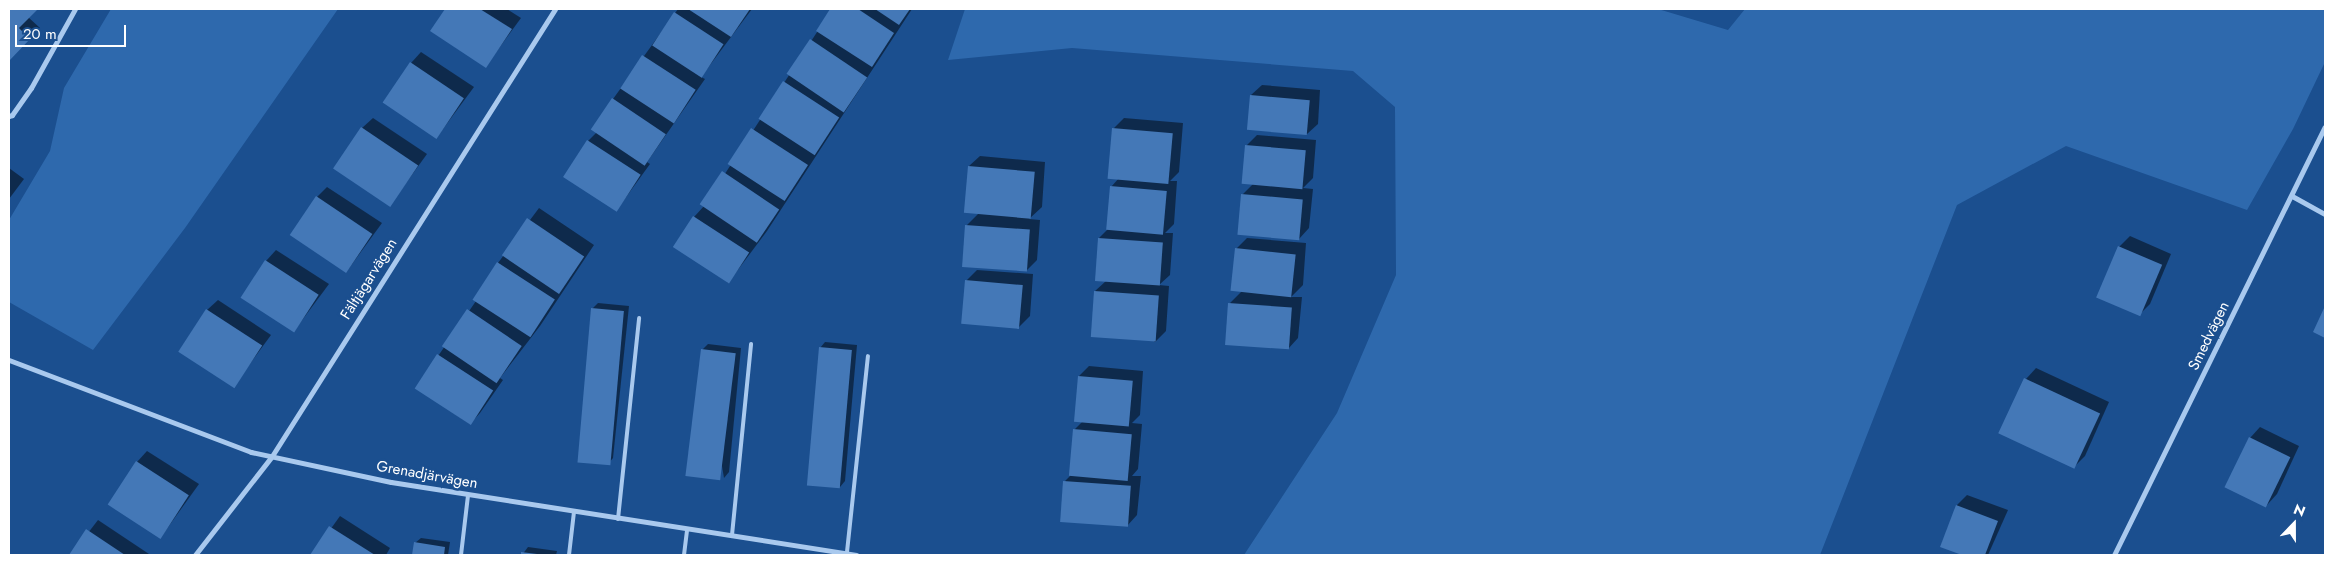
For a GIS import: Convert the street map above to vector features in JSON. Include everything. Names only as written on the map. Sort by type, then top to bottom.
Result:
[{"type":"street","points":[[9,116],[12,115],[31,88],[75,9]]},
{"type":"street","name":"Fältjägarvägen","points":[[195,555],[272,456],[555,9]]},
{"type":"street","name":"Smedvägen","points":[[2114,555],[2325,127]]},
{"type":"street","points":[[2292,196],[2325,214]]},
{"type":"street","name":"Grenadjärvägen","points":[[9,360],[130,408],[272,456],[468,495],[687,530],[847,552],[856,555]]},
{"type":"lane","points":[[618,519],[639,318]]},
{"type":"lane","points":[[732,535],[751,344]]},
{"type":"lane","points":[[847,552],[868,356]]},
{"type":"lane","points":[[461,555],[468,495]]},
{"type":"lane","points":[[570,555],[574,512]]},
{"type":"lane","points":[[684,555],[687,530]]},
{"type":"shaded area","points":[[111,9],[338,9],[185,228],[93,350],[9,302],[9,220],[50,151],[64,88]]},
{"type":"shaded area","points":[[965,9],[1658,9],[1728,30],[1745,9],[2325,9],[2325,62],[2293,129],[2247,210],[2066,146],[1957,205],[1820,555],[1244,555],[1337,413],[1396,275],[1395,107],[1353,71],[1072,48],[948,60]]},
{"type":"building","points":[[9,9],[38,9],[19,28],[30,39],[9,61]]},
{"type":"building","points":[[445,9],[480,9],[512,29],[486,68],[430,31]]},
{"type":"building","points":[[688,9],[750,9],[731,37]]},
{"type":"building","points":[[830,9],[858,9],[894,33],[872,67],[816,31]]},
{"type":"building","points":[[875,9],[910,9],[899,25]]},
{"type":"building","points":[[674,12],[723,44],[702,78],[652,46]]},
{"type":"building","points":[[810,39],[867,78],[844,112],[787,74]]},
{"type":"building","points":[[642,55],[696,90],[674,123],[620,89]]},
{"type":"building","points":[[410,62],[464,98],[436,139],[383,103]]},
{"type":"building","points":[[783,81],[839,117],[815,155],[758,119]]},
{"type":"building","points":[[1250,95],[1310,100],[1307,135],[1247,130]]},
{"type":"building","points":[[612,98],[666,134],[645,166],[591,130]]},
{"type":"building","points":[[361,127],[418,166],[390,207],[333,168]]},
{"type":"building","points":[[751,128],[808,165],[785,201],[728,164]]},
{"type":"building","points":[[1112,128],[1173,133],[1168,184],[1108,179]]},
{"type":"building","points":[[587,140],[641,175],[617,212],[563,177]]},
{"type":"building","points":[[1245,145],[1306,150],[1302,189],[1242,184]]},
{"type":"building","points":[[968,166],[1035,172],[1031,219],[964,213]]},
{"type":"building","points":[[722,171],[779,210],[757,243],[700,204]]},
{"type":"building","points":[[1110,186],[1167,191],[1163,235],[1106,230]]},
{"type":"building","points":[[1241,194],[1303,199],[1299,240],[1237,235]]},
{"type":"building","points":[[316,196],[372,234],[346,273],[290,235]]},
{"type":"building","points":[[693,216],[749,252],[729,284],[673,247]]},
{"type":"building","points":[[527,218],[584,257],[559,294],[502,255]]},
{"type":"building","points":[[965,225],[1030,230],[1027,271],[962,267]]},
{"type":"building","points":[[1098,238],[1163,243],[1160,285],[1095,281]]},
{"type":"building","points":[[2118,246],[2162,265],[2140,316],[2096,298]]},
{"type":"building","points":[[1235,248],[1296,254],[1291,297],[1231,291]]},
{"type":"building","points":[[265,260],[319,295],[294,333],[240,298]]},
{"type":"building","points":[[497,262],[555,300],[530,337],[472,300]]},
{"type":"building","points":[[965,280],[1023,285],[1019,329],[961,324]]},
{"type":"building","points":[[1094,291],[1159,296],[1156,341],[1091,337]]},
{"type":"building","points":[[1228,303],[1292,307],[1289,349],[1225,345]]},
{"type":"building","points":[[2325,306],[2325,338],[2313,332]]},
{"type":"building","points":[[591,308],[624,311],[610,465],[577,462]]},
{"type":"building","points":[[206,309],[262,345],[234,388],[178,352]]},
{"type":"building","points":[[467,309],[522,346],[497,383],[442,346]]},
{"type":"building","points":[[819,347],[852,350],[840,488],[807,485]]},
{"type":"building","points":[[701,349],[736,353],[720,480],[685,476]]},
{"type":"building","points":[[437,354],[493,390],[471,425],[415,388]]},
{"type":"building","points":[[1078,376],[1133,381],[1129,427],[1074,422]]},
{"type":"building","points":[[2024,378],[2100,413],[2074,469],[1998,433]]},
{"type":"building","points":[[1073,429],[1132,434],[1128,481],[1069,476]]},
{"type":"building","points":[[2249,437],[2290,457],[2266,507],[2224,487]]},
{"type":"building","points":[[136,461],[189,495],[161,539],[108,505]]},
{"type":"building","points":[[1063,481],[1131,486],[1128,527],[1060,522]]},
{"type":"building","points":[[1956,505],[1998,521],[1985,555],[1962,555],[1940,547]]},
{"type":"building","points":[[329,526],[375,555],[310,555]]},
{"type":"building","points":[[86,529],[125,555],[69,555]]},
{"type":"building","points":[[414,542],[445,547],[444,555],[412,555]]},
{"type":"building","points":[[521,552],[537,554],[537,555],[521,555]]}]
